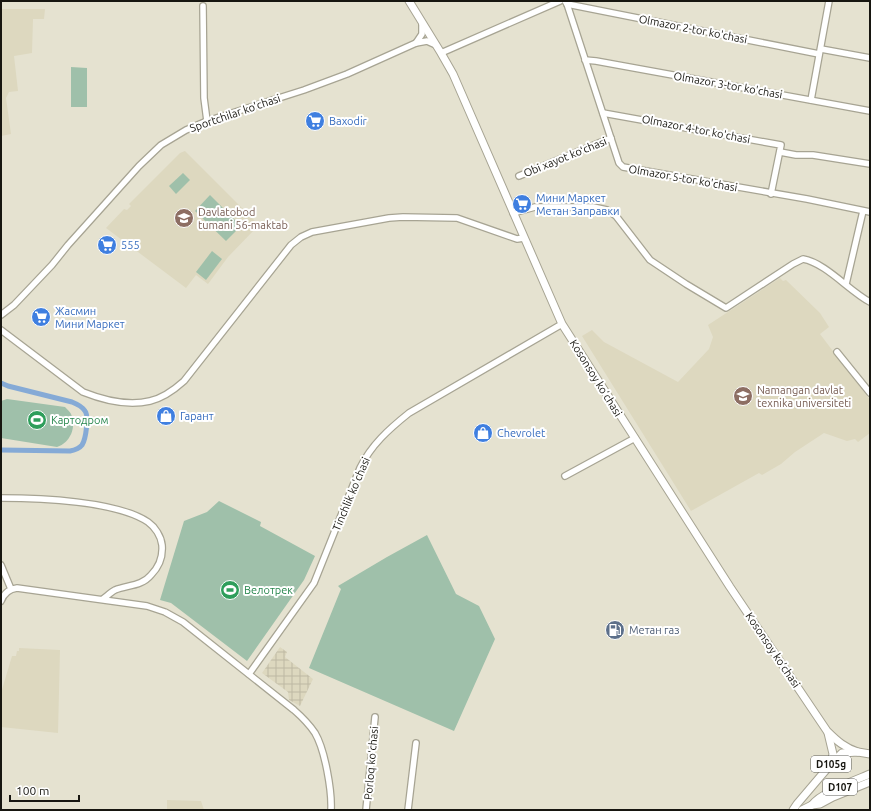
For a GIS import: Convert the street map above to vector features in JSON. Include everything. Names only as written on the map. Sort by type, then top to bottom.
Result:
[{"type":"main road","name":"Kosonsoy ko’chasi","points":[[408,1],[442,53],[453,74],[562,324],[730,587],[827,731]]},
{"type":"main road","name":"D105g","points":[[827,731],[842,745],[858,752]]},
{"type":"main road","name":"D105g","points":[[793,810],[831,764],[833,754],[827,731]]},
{"type":"main road","points":[[831,764],[842,753],[870,753]]},
{"type":"main road","name":"D107","points":[[802,810],[850,782],[870,774]]},
{"type":"main road","name":"D107","points":[[814,804],[870,782]]},
{"type":"main road","points":[[809,791],[814,804]]},
{"type":"street","points":[[442,53],[560,1]]},
{"type":"street","points":[[811,100],[829,1]]},
{"type":"street","name":"Olmazor 2-tor ko'chasi","points":[[566,2],[820,52],[870,58]]},
{"type":"street","name":"Olmazor 5-tor ko'chasi","points":[[566,2],[619,163],[622,168],[808,199],[870,212]]},
{"type":"street","points":[[203,6],[204,98],[207,121]]},
{"type":"street","points":[[416,43],[422,34],[422,23]]},
{"type":"street","points":[[416,43],[427,41],[436,45]]},
{"type":"street","name":"Sportchilar ko'chasi","points":[[1,315],[14,305],[52,265],[99,207],[161,145],[186,130],[207,121],[347,74],[416,43]]},
{"type":"street","name":"Olmazor 3-tor ko'chasi","points":[[585,60],[870,111]]},
{"type":"street","name":"Olmazor 4-tor ko'chasi","points":[[603,113],[781,145],[780,152],[796,155],[813,155],[870,164]]},
{"type":"street","name":"Obi xayot koʻchasi","points":[[519,176],[611,138]]},
{"type":"street","points":[[772,194],[780,152]]},
{"type":"street","points":[[513,213],[535,207],[592,207],[607,210],[616,216],[650,260],[726,308],[803,259],[812,262],[846,284],[859,296],[870,302]]},
{"type":"street","points":[[846,284],[863,211]]},
{"type":"street","points":[[1,330],[66,381],[83,392],[110,400],[132,402],[150,401],[169,393],[184,381],[291,245],[306,234],[335,227],[389,218],[447,216],[466,220],[517,240],[524,238]]},
{"type":"street","name":"Tinchlik ko'chasi","points":[[249,674],[314,583],[360,468],[373,446],[390,429],[409,414],[562,324]]},
{"type":"street","points":[[837,352],[870,393]]},
{"type":"street","points":[[565,476],[635,438]]},
{"type":"street","points":[[1,498],[42,499],[109,507],[128,512],[148,522],[158,532],[162,540],[163,551],[159,564],[147,580],[133,586],[114,591],[103,599]]},
{"type":"street","points":[[1,565],[11,589]]},
{"type":"street","points":[[1,601],[4,595],[11,589],[18,588],[147,606],[165,612],[184,622],[300,716],[315,734],[321,748],[324,762],[331,810]]},
{"type":"street","name":"Porloq koʻchasi","points":[[366,810],[375,717]]},
{"type":"street","points":[[408,810],[416,743]]},
{"type":"shaded area","points":[[1,9],[45,9],[44,19],[33,19],[32,53],[14,56],[18,91],[9,92],[6,98],[11,134],[1,136]]},
{"type":"shaded area","name":"Davlatobod tumani 56-maktab","points":[[185,151],[259,225],[228,257],[208,284],[196,275],[186,288],[106,228],[124,209],[127,210],[131,206],[129,204],[180,153]]},
{"type":"shaded area","name":"Namangan davlat texnika universiteti","points":[[780,278],[783,281],[786,280],[820,313],[829,327],[820,334],[870,400],[870,433],[858,442],[855,439],[847,441],[824,433],[795,452],[781,464],[762,475],[759,473],[691,511],[582,336],[592,330],[604,342],[678,382],[709,349],[713,337],[708,325]]},
{"type":"shaded area","points":[[280,647],[287,652],[285,657],[313,679],[300,706],[289,700],[288,692],[262,673]]},
{"type":"shaded area","points":[[19,648],[60,650],[58,733],[1,727],[1,693],[12,656],[16,656]]},
{"type":"shaded area","points":[[167,800],[201,801],[204,810],[167,810]]},
{"type":"green space","points":[[71,67],[87,68],[87,107],[71,107]]},
{"type":"green space","points":[[183,173],[190,180],[176,194],[169,186]]},
{"type":"green space","points":[[210,195],[241,226],[226,241],[195,211]]},
{"type":"green space","points":[[212,251],[222,259],[206,280],[196,272]]},
{"type":"green space","name":"Картодром","points":[[7,399],[65,407],[71,413],[73,419],[73,429],[69,438],[62,445],[57,447],[1,438],[1,401]]},
{"type":"green space","name":"Велотрек","points":[[219,501],[261,522],[260,526],[315,556],[304,580],[247,661],[171,603],[160,600],[184,521],[207,512]]},
{"type":"green space","points":[[427,535],[456,594],[479,606],[495,639],[454,731],[309,668],[341,589],[338,586]]},
{"type":"waterway","points":[[1,383],[72,402],[81,406],[85,411],[87,422],[86,433],[82,445],[75,450],[1,450]]},
{"type":"place","name":"Baxodir","points":[[315,121]]},
{"type":"place","name":"Мини Маркет Метан Заправки","points":[[522,204]]},
{"type":"place","name":"Davlatobod tumani 56-maktab","points":[[184,218]]},
{"type":"place","name":"555","points":[[107,245]]},
{"type":"place","name":"Жасмин Мини Маркет","points":[[41,317]]},
{"type":"place","name":"Namangan davlat texnika universiteti","points":[[743,396]]},
{"type":"place","name":"Гарант","points":[[166,416]]},
{"type":"place","name":"Картодром","points":[[37,420]]},
{"type":"place","name":"Chevrolet","points":[[483,433]]},
{"type":"place","name":"Велотрек","points":[[230,590]]},
{"type":"place","name":"Метан газ","points":[[615,630]]}]
